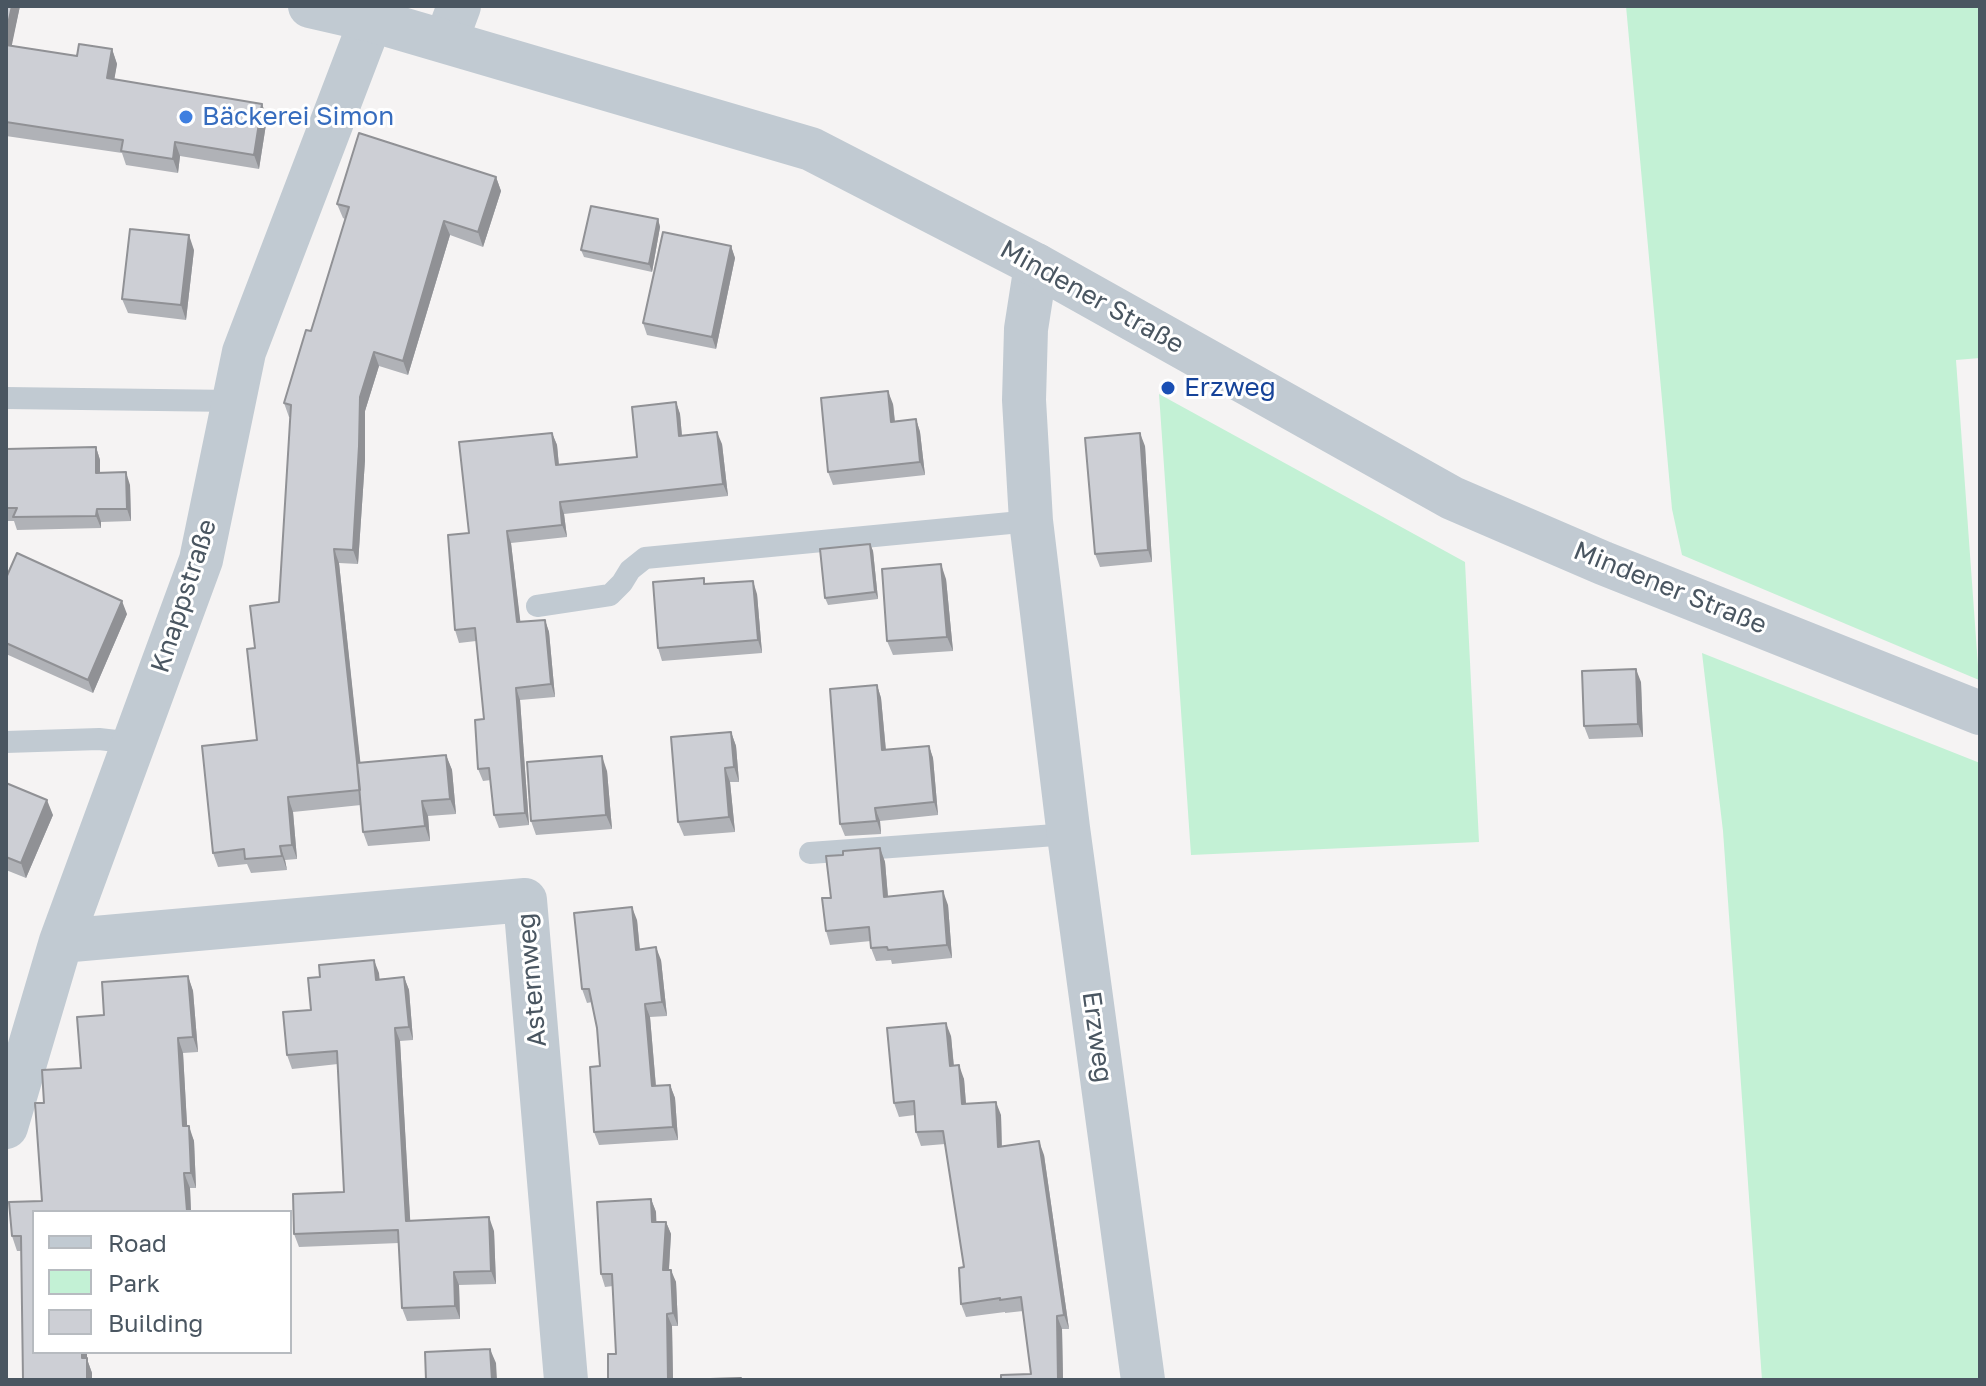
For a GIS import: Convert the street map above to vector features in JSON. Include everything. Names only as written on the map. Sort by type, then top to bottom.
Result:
[{"type":"street","name":"Mindener Straße","points":[[310,6],[371,20],[452,24],[811,149],[1036,265],[1452,498],[1603,563],[1980,713]]},
{"type":"street","name":"Knappstraße","points":[[6,1127],[61,941],[201,560],[244,352],[371,20]]},
{"type":"street","name":"Erzweg","points":[[1036,265],[1026,329],[1024,400],[1031,521],[1069,834],[1143,1380]]},
{"type":"street","name":"Asternweg","points":[[61,941],[525,900],[566,1380]]},
{"type":"lane","points":[[6,398],[234,401]]},
{"type":"lane","points":[[537,606],[610,595],[630,570],[645,558],[1031,521]]},
{"type":"lane","points":[[6,742],[99,739],[134,743]]},
{"type":"lane","points":[[810,853],[1069,834]]},
{"type":"green space","points":[[1626,6],[1980,6],[1980,358],[1956,360],[1979,680],[1682,555],[1672,509]]},
{"type":"green space","points":[[1159,394],[1465,562],[1479,842],[1191,855]]},
{"type":"green space","points":[[1702,653],[1980,763],[1980,1380],[1762,1380],[1723,831]]},
{"type":"building","points":[[6,6],[12,6],[6,33]]},
{"type":"building","points":[[79,44],[112,49],[107,78],[262,104],[254,155],[175,142],[173,159],[121,151],[123,140],[6,122],[6,45],[77,56]]},
{"type":"building","points":[[359,133],[496,177],[478,232],[444,221],[403,361],[374,352],[360,397],[353,550],[334,549],[360,790],[288,797],[292,845],[280,846],[282,856],[245,859],[244,849],[213,853],[202,746],[257,740],[247,649],[255,648],[250,606],[279,602],[291,405],[284,403],[306,330],[311,331],[349,207],[337,204]]},
{"type":"building","points":[[591,206],[658,219],[649,264],[581,250]]},
{"type":"building","points":[[130,229],[189,235],[181,305],[122,299]]},
{"type":"building","points":[[663,232],[731,246],[712,337],[643,323]]},
{"type":"building","points":[[888,391],[891,422],[916,419],[920,462],[828,472],[821,398]]},
{"type":"building","points":[[676,402],[679,436],[717,432],[723,484],[560,502],[562,525],[507,531],[517,622],[545,620],[551,684],[516,688],[525,813],[494,815],[489,768],[478,769],[475,720],[484,719],[475,628],[455,630],[448,535],[469,533],[459,442],[552,433],[556,465],[637,457],[632,407]]},
{"type":"building","points":[[1140,433],[1148,550],[1095,554],[1085,438]]},
{"type":"building","points":[[96,447],[96,473],[126,472],[127,509],[97,509],[96,516],[13,517],[17,508],[6,508],[6,449]]},
{"type":"building","points":[[870,544],[875,592],[825,598],[820,549]]},
{"type":"building","points":[[17,553],[122,601],[88,680],[6,643],[6,578]]},
{"type":"building","points":[[941,564],[947,637],[887,641],[882,569]]},
{"type":"building","points":[[704,578],[704,584],[753,581],[758,640],[658,648],[653,582]]},
{"type":"building","points":[[1636,669],[1638,724],[1584,726],[1582,671]]},
{"type":"building","points":[[877,685],[882,750],[929,746],[934,802],[875,808],[877,821],[840,824],[830,689]]},
{"type":"building","points":[[731,732],[734,767],[725,768],[729,817],[678,822],[671,737]]},
{"type":"building","points":[[446,755],[450,799],[422,801],[425,826],[363,832],[357,763]]},
{"type":"building","points":[[602,756],[606,815],[531,821],[527,762]]},
{"type":"building","points":[[6,783],[47,800],[21,863],[6,857]]},
{"type":"building","points":[[880,848],[884,897],[943,891],[947,945],[888,950],[887,947],[871,948],[869,927],[826,931],[822,898],[831,898],[826,856],[843,855],[843,851]]},
{"type":"building","points":[[632,907],[636,950],[656,947],[662,1002],[645,1004],[652,1086],[670,1085],[673,1127],[594,1132],[590,1067],[600,1066],[597,1028],[589,989],[582,989],[574,913]]},
{"type":"building","points":[[374,960],[376,980],[404,977],[409,1027],[395,1028],[406,1221],[489,1217],[491,1271],[454,1272],[455,1306],[402,1308],[398,1230],[294,1234],[293,1194],[344,1192],[337,1051],[287,1055],[283,1012],[311,1010],[308,978],[320,977],[319,965]]},
{"type":"building","points":[[188,976],[193,1037],[178,1038],[183,1126],[189,1126],[191,1173],[184,1173],[187,1210],[32,1210],[32,1354],[82,1354],[82,1358],[87,1358],[87,1380],[23,1380],[21,1236],[12,1236],[9,1202],[42,1201],[35,1103],[44,1103],[42,1070],[81,1068],[77,1017],[104,1015],[102,982]]},
{"type":"building","points":[[946,1023],[950,1066],[959,1065],[962,1104],[996,1102],[998,1147],[1039,1141],[1064,1315],[1057,1316],[1058,1380],[1001,1380],[1001,1375],[1031,1374],[1021,1297],[961,1304],[959,1268],[964,1267],[943,1131],[916,1132],[914,1101],[894,1103],[887,1028]]},
{"type":"building","points":[[651,1199],[652,1222],[666,1222],[663,1270],[671,1270],[673,1313],[667,1314],[668,1380],[608,1380],[608,1354],[616,1354],[612,1274],[601,1274],[597,1202]]},
{"type":"building","points":[[490,1349],[492,1380],[426,1380],[425,1352]]},
{"type":"building","points":[[741,1378],[741,1380],[680,1380]]},
{"type":"place","name":"Bäckerei Simon","points":[[186,117]]},
{"type":"place","name":"Erzweg","points":[[1168,388]]}]
